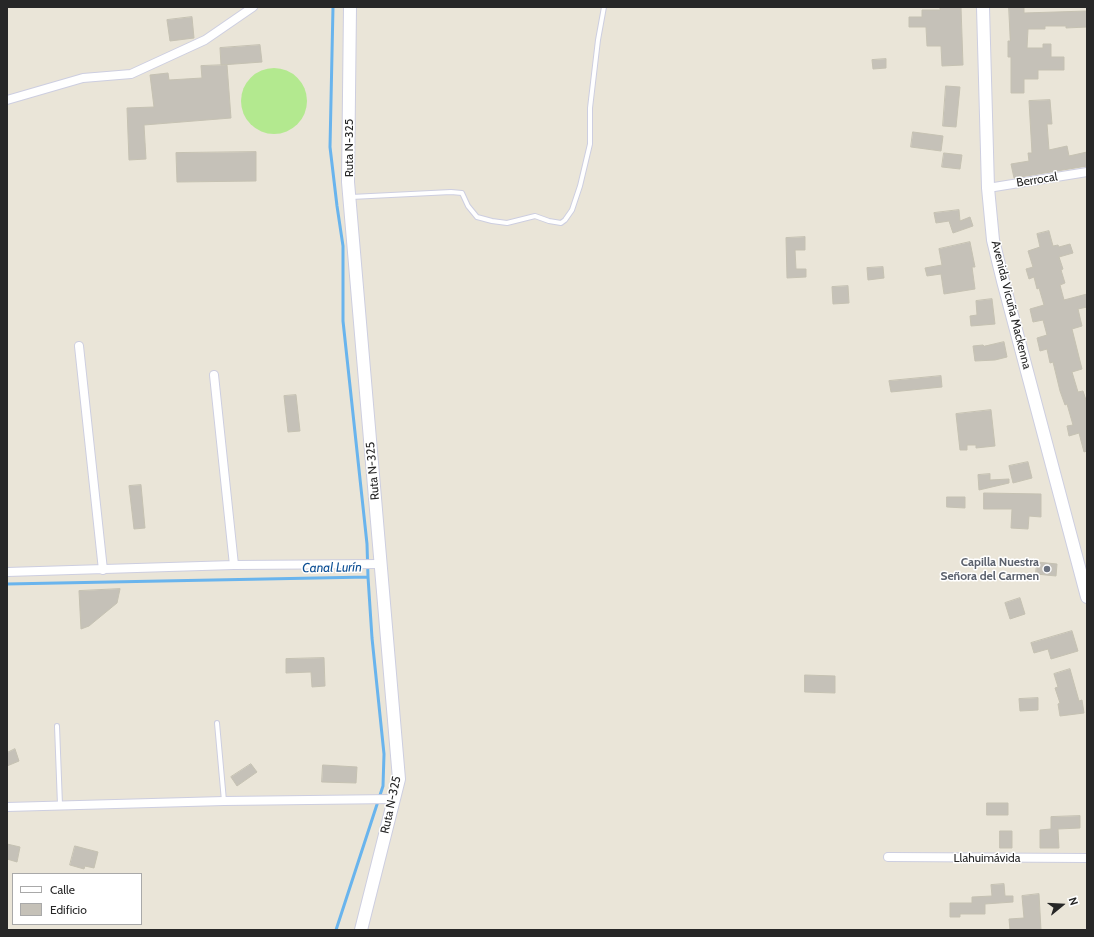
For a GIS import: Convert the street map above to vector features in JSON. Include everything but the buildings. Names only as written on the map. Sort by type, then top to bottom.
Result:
[{"type":"street","points":[[7,100],[82,78],[131,74],[205,40],[253,7]]},
{"type":"street","name":"Ruta N-325","points":[[350,7],[348,182],[372,564],[399,779],[384,799],[361,930]]},
{"type":"street","name":"Avenida Vicuña Mackenna","points":[[983,7],[988,188],[991,220],[998,260],[1087,597]]},
{"type":"street","name":"Berrocal","points":[[988,188],[1087,172]]},
{"type":"street","points":[[79,346],[103,570]]},
{"type":"street","points":[[214,375],[234,565]]},
{"type":"street","points":[[7,572],[234,565],[372,564]]},
{"type":"street","points":[[7,806],[384,799]]},
{"type":"street","name":"Llahuimávida","points":[[888,857],[1087,858]]},
{"type":"lane","points":[[350,197],[451,192],[462,193],[468,206],[477,217],[492,221],[507,223],[535,216],[561,223],[566,220],[572,210],[590,144],[590,108],[598,40],[604,7]]},
{"type":"lane","points":[[217,723],[224,801]]},
{"type":"lane","points":[[57,726],[60,805]]},
{"type":"green space","points":[[267,68],[281,68],[293,73],[302,82],[307,94],[305,114],[298,125],[281,134],[267,134],[255,129],[246,120],[241,108],[241,94],[246,82],[255,73]]},
{"type":"waterway","points":[[333,7],[330,147],[343,246],[343,321],[367,544],[368,577]]},
{"type":"waterway","name":"Canal Lurín","points":[[7,584],[368,577],[372,638],[384,754],[383,786],[336,930]]},
{"type":"place","name":"Capilla Nuestra Señora del Carmen","points":[[1047,569]]}]
